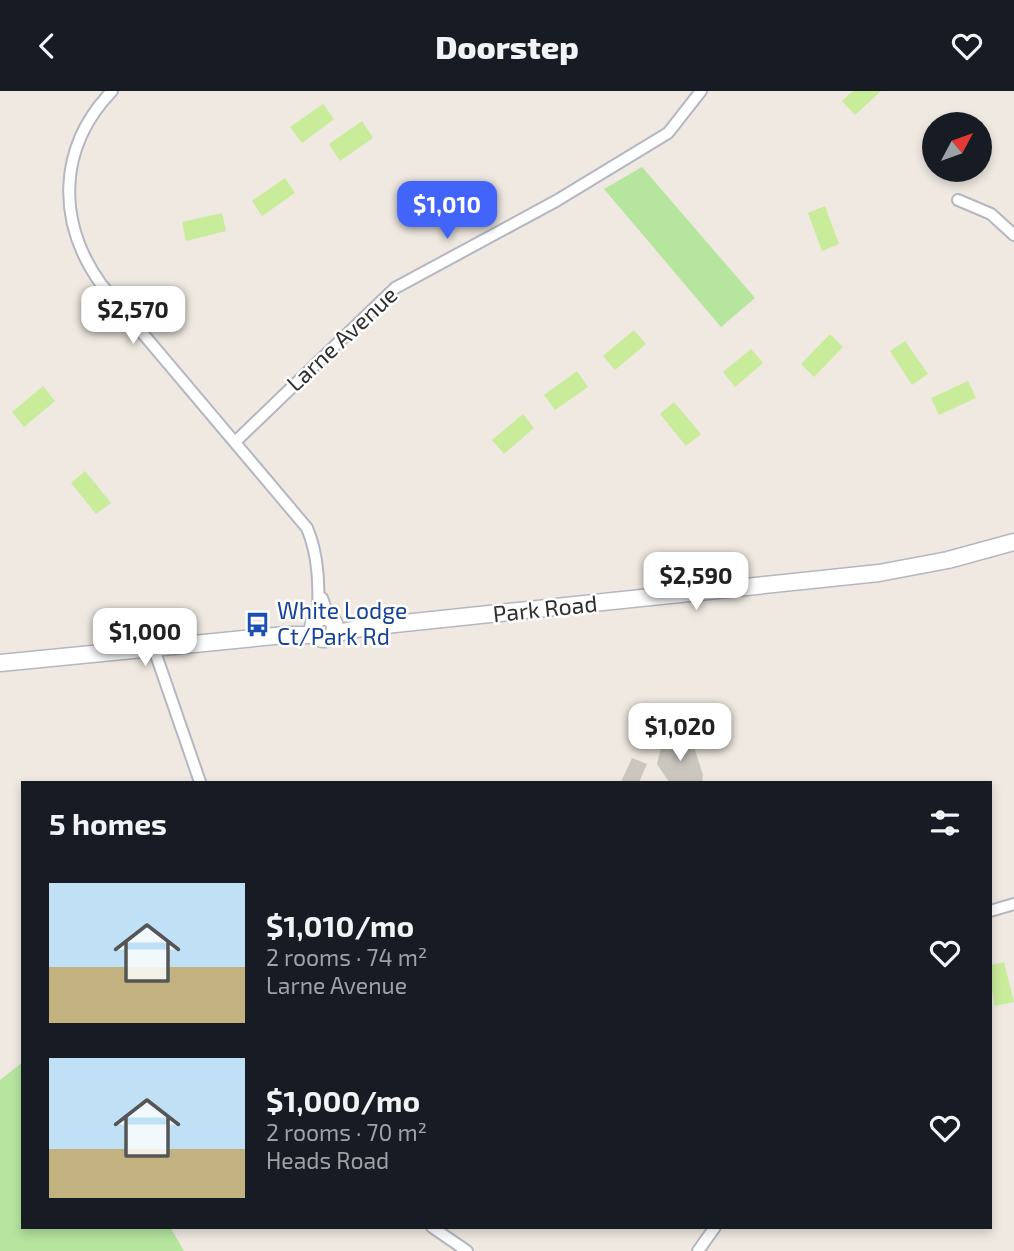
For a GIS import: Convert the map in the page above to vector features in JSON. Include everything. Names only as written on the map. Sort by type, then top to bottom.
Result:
[{"type":"street","points":[[0,663],[285,635],[324,625],[314,547],[307,528],[101,284],[79,248],[70,216],[68,190],[71,168],[87,123],[113,91]]},
{"type":"street","name":"Larne Avenue","points":[[235,442],[395,288],[556,201],[668,133],[701,91]]},
{"type":"street","points":[[958,199],[991,215],[1014,235]]},
{"type":"street","name":"Park Road","points":[[324,625],[366,627],[879,573],[948,560],[1014,542]]},
{"type":"street","points":[[154,649],[200,781]]},
{"type":"street","points":[[992,910],[1014,904]]},
{"type":"street","points":[[435,1229],[467,1251]]},
{"type":"street","points":[[698,1251],[714,1229]]},
{"type":"green space","points":[[853,91],[881,91],[855,115],[842,101]]},
{"type":"green space","points":[[323,104],[334,119],[302,143],[290,127]]},
{"type":"green space","points":[[362,121],[373,138],[340,161],[329,144]]},
{"type":"green space","points":[[642,167],[755,298],[721,327],[604,189]]},
{"type":"green space","points":[[285,178],[295,193],[262,216],[252,201]]},
{"type":"green space","points":[[825,206],[839,244],[822,251],[808,213]]},
{"type":"green space","points":[[222,213],[226,231],[186,241],[182,222]]},
{"type":"green space","points":[[634,330],[646,344],[615,370],[603,356]]},
{"type":"green space","points":[[830,334],[843,347],[814,377],[801,364]]},
{"type":"green space","points":[[905,341],[928,374],[912,385],[890,351]]},
{"type":"green space","points":[[751,349],[763,363],[735,387],[723,372]]},
{"type":"green space","points":[[577,371],[588,387],[555,410],[544,395]]},
{"type":"green space","points":[[968,381],[976,398],[939,415],[931,398]]},
{"type":"green space","points":[[43,386],[55,401],[24,427],[12,412]]},
{"type":"green space","points":[[674,402],[701,434],[686,446],[660,414]]},
{"type":"green space","points":[[523,414],[534,428],[504,454],[492,440]]},
{"type":"green space","points":[[85,471],[111,503],[96,514],[71,483]]},
{"type":"green space","points":[[1004,962],[1014,1002],[995,1006],[992,965]]},
{"type":"green space","points":[[21,1064],[21,1229],[171,1229],[184,1251],[0,1251],[0,1080]]},
{"type":"building","points":[[680,740],[694,747],[703,775],[702,781],[668,781],[657,764],[661,748]]},
{"type":"building","points":[[632,758],[647,764],[639,781],[621,781]]},
{"type":"place","name":"White Lodge Ct/Park Rd","points":[[257,624]]}]
